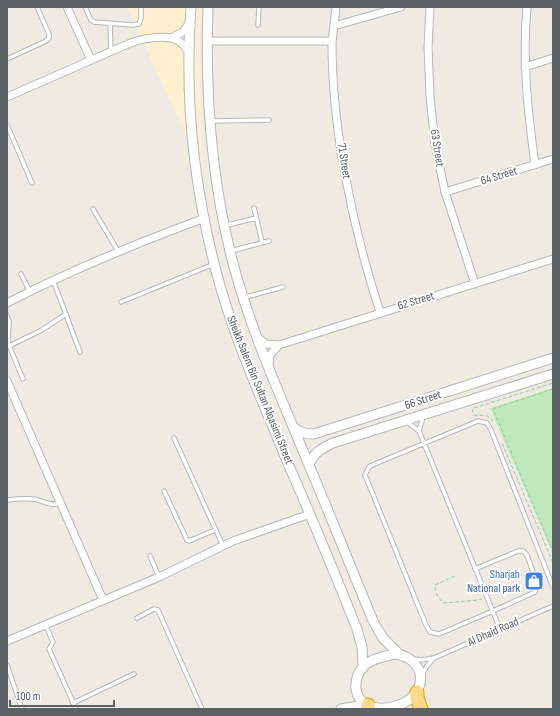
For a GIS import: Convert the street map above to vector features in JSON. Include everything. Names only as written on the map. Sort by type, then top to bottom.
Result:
[{"type":"highway","points":[[417,692],[417,698],[421,709]]},
{"type":"street","points":[[67,7],[91,60]]},
{"type":"street","name":"Sheikh Salem Bin Sultan Alqasimi Street","points":[[191,7],[190,54],[192,120],[195,153],[205,218],[215,264],[231,322],[243,356],[357,629],[362,647],[363,668]]},
{"type":"street","name":"Sheikh Salem Bin Sultan Alqasimi Street","points":[[208,7],[210,121],[215,172],[224,226],[243,298],[256,336],[374,623],[383,638],[400,655]]},
{"type":"street","name":"71 Street","points":[[336,7],[332,41],[334,85],[338,120],[348,189],[370,281],[380,312]]},
{"type":"street","points":[[334,26],[401,7]]},
{"type":"street","name":"63 Street","points":[[430,7],[428,47],[430,96],[435,144],[445,192],[475,284]]},
{"type":"street","points":[[527,7],[525,67],[528,116],[535,164]]},
{"type":"street","points":[[7,97],[111,51],[141,40],[171,38],[183,32],[190,22]]},
{"type":"street","points":[[171,38],[182,44],[190,54]]},
{"type":"street","points":[[208,41],[332,41]]},
{"type":"street","points":[[525,67],[553,58]]},
{"type":"street","name":"64 Street","points":[[445,192],[553,159]]},
{"type":"street","points":[[7,303],[53,280],[118,251],[205,218]]},
{"type":"street","name":"62 Street","points":[[279,345],[380,312],[553,259]]},
{"type":"street","points":[[256,336],[266,344],[279,345]]},
{"type":"street","points":[[269,368],[268,361],[270,355],[279,345]]},
{"type":"street","name":"66 Street","points":[[293,427],[299,432],[314,434],[553,358]]},
{"type":"street","name":"66 Street","points":[[310,465],[314,455],[318,451],[333,443],[553,374]]},
{"type":"street","points":[[7,381],[103,600]]},
{"type":"street","points":[[333,443],[330,443],[326,438],[328,433],[342,426]]},
{"type":"street","points":[[7,641],[159,576],[222,546],[310,514]]},
{"type":"street","points":[[371,707],[359,698],[356,690],[357,676],[371,661],[383,656],[400,655],[410,659],[418,670],[419,679],[417,692],[400,709]]},
{"type":"street","points":[[342,709],[356,690]]},
{"type":"street","points":[[342,709],[390,707],[407,701]]},
{"type":"lane","points":[[7,59],[46,41],[49,38],[49,34],[37,7]]},
{"type":"lane","points":[[85,7],[91,20],[94,22],[132,25],[139,24],[141,18],[141,7]]},
{"type":"lane","points":[[258,25],[259,7]]},
{"type":"lane","points":[[110,24],[111,51]]},
{"type":"lane","points":[[210,121],[268,120]]},
{"type":"lane","points":[[7,125],[32,183]]},
{"type":"lane","points":[[254,208],[262,242]]},
{"type":"lane","points":[[93,209],[118,251]]},
{"type":"lane","points":[[224,226],[256,218]]},
{"type":"lane","points":[[230,251],[269,241]]},
{"type":"lane","points":[[121,302],[215,264]]},
{"type":"lane","points":[[21,274],[30,292]]},
{"type":"lane","points":[[53,280],[80,352]]},
{"type":"lane","points":[[243,298],[283,287]]},
{"type":"lane","points":[[9,346],[42,330],[66,314]]},
{"type":"lane","points":[[7,316],[9,321],[9,346],[23,379]]},
{"type":"lane","points":[[419,431],[425,414]]},
{"type":"lane","points":[[404,420],[415,426],[419,431],[500,629]]},
{"type":"lane","points":[[475,569],[518,551],[523,551],[538,582],[537,589],[532,593],[493,611],[439,634],[430,632],[365,475],[370,466],[478,421],[486,423],[492,430],[553,587]]},
{"type":"lane","points":[[174,438],[222,546]]},
{"type":"lane","points":[[164,491],[186,540],[189,541],[216,530]]},
{"type":"lane","points":[[7,500],[29,498],[53,504],[60,503]]},
{"type":"lane","points":[[150,556],[159,576]]},
{"type":"lane","name":"Al Dhaid Road","points":[[410,659],[422,660],[434,658],[553,606]]},
{"type":"lane","points":[[137,618],[154,609],[158,610],[202,709]]},
{"type":"lane","points":[[45,624],[53,642],[49,649],[76,709]]},
{"type":"lane","name":"Al Dhaid Road","points":[[419,679],[426,666],[434,658]]},
{"type":"lane","points":[[7,668],[22,709]]},
{"type":"lane","points":[[73,703],[134,674]]},
{"type":"path","points":[[472,409],[553,384]]},
{"type":"path","points":[[541,556],[553,552],[493,409],[553,389]]},
{"type":"path","points":[[455,576],[435,585],[439,599],[442,602],[479,600],[487,597]]},
{"type":"green space","name":"Sharjah National park","points":[[553,388],[553,554],[490,408]]},
{"type":"sand","points":[[127,7],[202,7],[199,45],[203,173]]},
{"type":"place","name":"Sharjah National park","points":[[534,581]]}]
